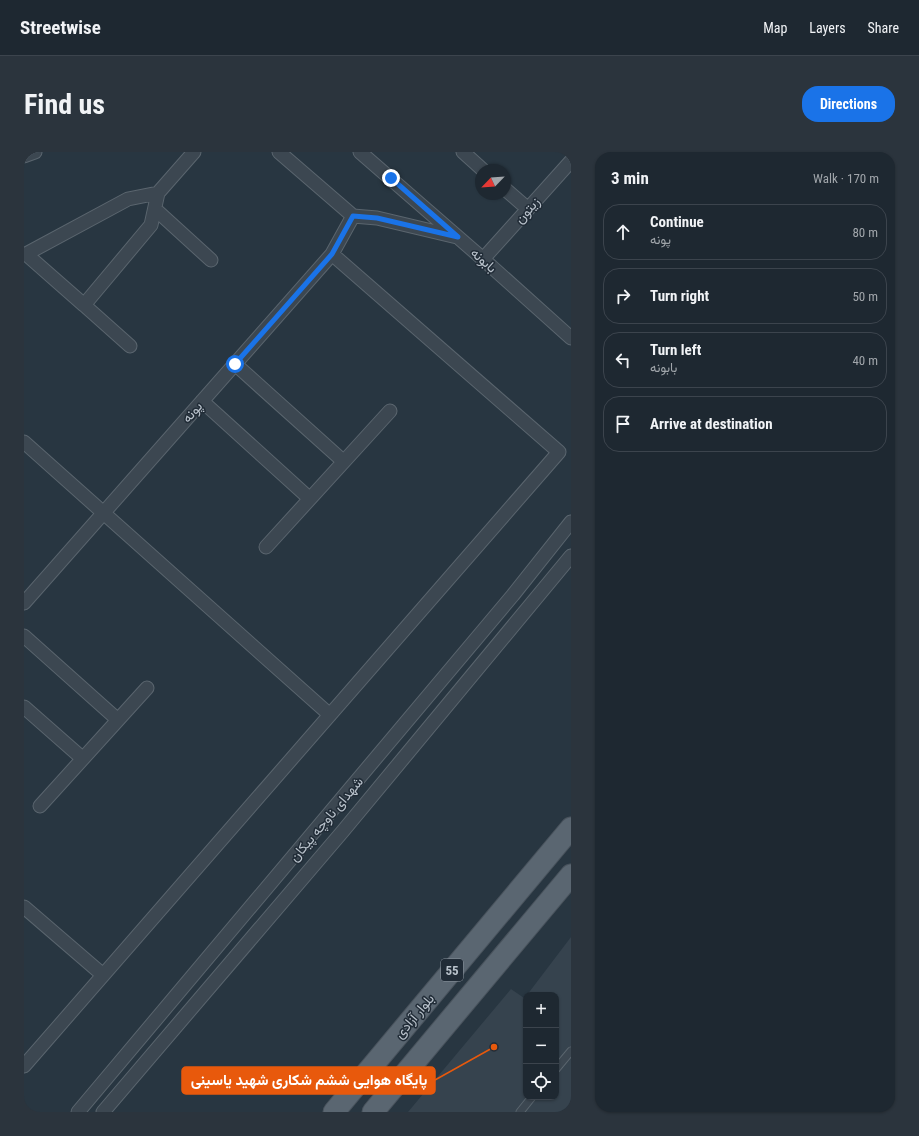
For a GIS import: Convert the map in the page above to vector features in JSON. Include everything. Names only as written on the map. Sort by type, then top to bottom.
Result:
[{"type":"main road","name":"بلوار آزادی","points":[[334,1112],[571,828]]},
{"type":"main road","name":"55","points":[[373,1112],[571,876]]},
{"type":"street","points":[[24,156],[35,152]]},
{"type":"street","points":[[84,305],[152,225],[158,193],[194,152]]},
{"type":"street","points":[[279,152],[353,216],[377,218],[458,237]]},
{"type":"street","name":"بابونه","points":[[360,152],[571,338]]},
{"type":"street","points":[[463,152],[476,164]]},
{"type":"street","name":"زیتون","points":[[483,259],[571,162]]},
{"type":"street","points":[[130,346],[26,254],[128,199],[158,193]]},
{"type":"street","points":[[511,194],[528,210]]},
{"type":"street","points":[[155,209],[211,260]]},
{"type":"street","name":"پونه","points":[[24,603],[332,254],[353,216]]},
{"type":"street","points":[[24,1066],[559,452],[332,254]]},
{"type":"street","points":[[235,364],[343,461]]},
{"type":"street","points":[[202,401],[308,498]]},
{"type":"street","points":[[266,547],[308,498],[390,411]]},
{"type":"street","points":[[24,442],[330,714]]},
{"type":"street","name":"شهدای ناوچه پیکان","points":[[78,1112],[513,595],[571,522]]},
{"type":"street","name":"شهدای ناوچه پیکان","points":[[103,1112],[338,837],[571,556]]},
{"type":"street","points":[[24,636],[118,720]]},
{"type":"street","points":[[40,806],[147,688]]},
{"type":"street","points":[[24,707],[82,758]]},
{"type":"street","points":[[24,907],[103,976]]},
{"type":"lane","points":[[559,1065],[571,1051]]},
{"type":"lane","points":[[520,1112],[530,1100]]},
{"type":"shaded area","points":[[571,937],[571,1112],[408,1112],[511,989],[523,997],[523,1100],[559,1100],[559,992],[529,992]]},
{"type":"place","name":"پایگاه هوایی ششم شکاری شهید یاسینی","points":[[494,1047]]},
{"type":"route","points":[[235,364],[332,254],[353,216],[377,218],[458,237],[391,178]]}]
